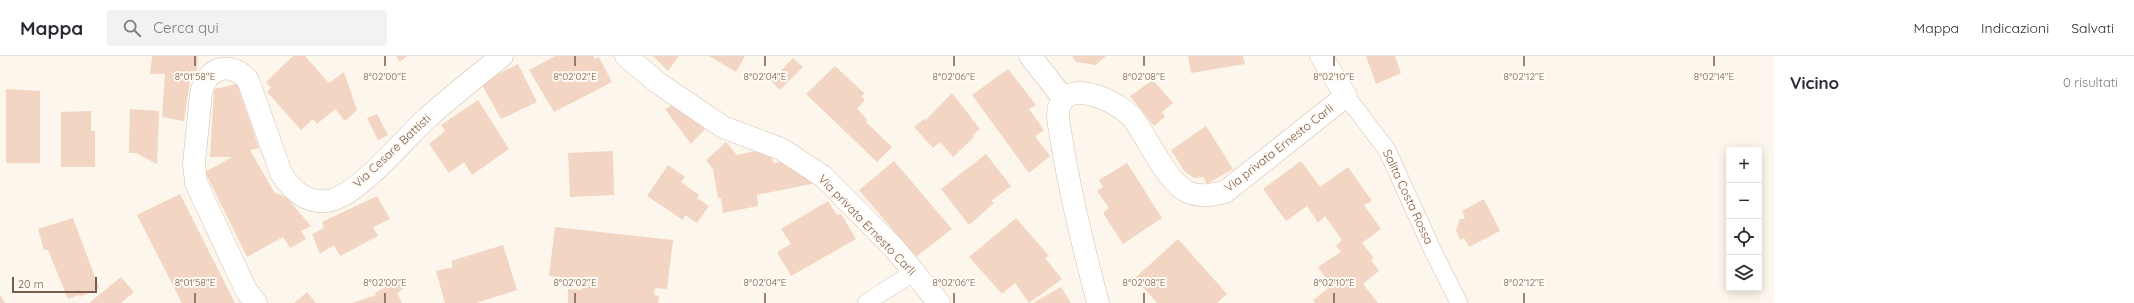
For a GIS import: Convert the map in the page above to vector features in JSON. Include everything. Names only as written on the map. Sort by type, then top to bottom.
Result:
[{"type":"street","name":"Via Cesare Battisti","points":[[256,303],[246,290],[196,183],[194,163],[201,94],[203,84],[208,76],[217,70],[226,68],[243,74],[248,80],[281,173],[287,183],[304,197],[328,201],[350,191],[390,155],[425,120],[502,56]]},
{"type":"street","name":"Via privata Ernesto Carli","points":[[626,56],[658,82],[723,127],[781,149],[824,177],[895,249],[939,303]]},
{"type":"street","points":[[1030,56],[1064,99],[1059,108],[1059,121],[1065,159],[1081,239],[1098,303]]},
{"type":"street","name":"Salita Costa Rossa","points":[[1320,56],[1346,96]]},
{"type":"street","name":"Via privata Ernesto Carli","points":[[1064,99],[1076,93],[1093,95],[1114,102],[1134,119],[1168,173],[1184,190],[1197,195],[1211,196],[1225,192],[1346,96]]},
{"type":"lane","name":"Salita Costa Rossa","points":[[1346,96],[1387,150],[1432,249],[1459,303]]},
{"type":"lane","points":[[866,303],[914,272]]},
{"type":"building","points":[[152,56],[198,56],[196,81],[190,81],[184,121],[162,117],[165,74],[150,74]]},
{"type":"building","points":[[293,56],[305,56],[329,83],[344,72],[357,110],[345,121],[335,109],[317,124],[313,119],[301,130],[267,92],[271,88],[266,82]]},
{"type":"building","points":[[396,56],[407,56],[400,62]]},
{"type":"building","points":[[555,56],[593,56],[595,59],[599,57],[612,82],[554,112],[529,70]]},
{"type":"building","points":[[653,56],[679,56],[668,71]]},
{"type":"building","points":[[709,56],[745,56],[736,72]]},
{"type":"building","points":[[1072,56],[1106,56],[1096,65],[1076,62]]},
{"type":"building","points":[[1188,56],[1243,56],[1245,64],[1191,73]]},
{"type":"building","points":[[1366,56],[1395,56],[1401,73],[1376,84]]},
{"type":"building","points":[[793,58],[803,67],[780,90],[771,81]]},
{"type":"building","points":[[518,64],[537,102],[501,119],[481,83]]},
{"type":"building","points":[[835,66],[865,94],[861,96],[865,100],[857,109],[867,119],[866,122],[892,147],[877,162],[806,94]]},
{"type":"building","points":[[1008,69],[1036,105],[1029,109],[1044,130],[1035,136],[1050,156],[1029,173],[972,95]]},
{"type":"building","points":[[1153,80],[1173,103],[1162,112],[1165,117],[1154,126],[1130,96]]},
{"type":"building","points":[[237,84],[259,148],[250,150],[274,192],[287,198],[311,226],[301,231],[306,239],[290,248],[283,237],[247,257],[205,172],[232,157],[210,157],[214,89]]},
{"type":"building","points":[[6,89],[40,91],[40,163],[6,163]]},
{"type":"building","points":[[952,93],[980,129],[973,135],[974,137],[953,157],[940,142],[933,148],[914,127],[924,119],[925,121]]},
{"type":"building","points":[[478,100],[509,149],[472,175],[464,162],[449,173],[429,144],[445,131],[441,125]]},
{"type":"building","points":[[673,105],[705,129],[691,144],[665,109]]},
{"type":"building","points":[[130,109],[159,111],[157,164],[136,153],[129,153]]},
{"type":"building","points":[[91,111],[91,131],[95,131],[95,167],[61,167],[61,112]]},
{"type":"building","points":[[377,114],[388,135],[378,140],[367,118]]},
{"type":"building","points":[[1206,126],[1233,169],[1207,184],[1203,177],[1194,178],[1184,171],[1171,150]]},
{"type":"building","points":[[726,142],[737,155],[755,151],[772,157],[773,163],[789,161],[813,182],[811,184],[757,195],[758,206],[723,213],[721,198],[718,198],[713,169],[706,160]]},
{"type":"building","points":[[613,151],[614,195],[570,197],[568,153]]},
{"type":"building","points":[[986,154],[1011,186],[991,201],[994,203],[969,225],[941,189]]},
{"type":"building","points":[[894,161],[952,229],[916,257],[859,190]]},
{"type":"building","points":[[1301,161],[1320,187],[1348,167],[1372,201],[1364,205],[1381,229],[1362,243],[1374,258],[1371,260],[1379,271],[1363,284],[1378,303],[1315,303],[1313,300],[1331,286],[1318,267],[1341,252],[1336,246],[1342,240],[1325,216],[1318,223],[1307,206],[1286,221],[1263,189]]},
{"type":"building","points":[[1127,163],[1162,218],[1123,244],[1103,213],[1109,208],[1097,191],[1103,187],[1099,180]]},
{"type":"building","points":[[668,165],[685,177],[681,182],[699,195],[697,198],[709,206],[697,223],[685,215],[683,220],[647,196]]},
{"type":"building","points":[[180,194],[235,303],[182,303],[137,215]]},
{"type":"building","points":[[377,196],[390,219],[373,227],[378,236],[340,256],[334,245],[320,254],[312,234],[324,228],[322,222]]},
{"type":"building","points":[[1484,199],[1500,231],[1469,247],[1464,238],[1460,240],[1456,230],[1460,219],[1465,219],[1462,211]]},
{"type":"building","points":[[828,201],[837,215],[841,214],[856,239],[791,276],[777,252],[791,244],[781,229]]},
{"type":"building","points":[[73,218],[99,288],[80,297],[79,295],[68,299],[48,250],[44,250],[38,229]]},
{"type":"building","points":[[1016,218],[1049,256],[1045,258],[1062,279],[1029,303],[1015,283],[1002,294],[969,257]]},
{"type":"building","points":[[555,227],[673,240],[667,289],[655,288],[654,295],[659,296],[658,303],[568,303],[568,289],[582,290],[584,280],[549,276]]},
{"type":"building","points":[[1178,239],[1227,294],[1217,303],[1157,303],[1135,278]]},
{"type":"building","points":[[503,245],[517,290],[476,303],[445,303],[436,271],[453,267],[451,261]]},
{"type":"building","points":[[404,276],[408,286],[397,293],[402,303],[352,303],[376,295],[375,293]]},
{"type":"building","points":[[121,277],[134,292],[121,303],[89,303]]},
{"type":"building","points":[[1061,287],[1071,303],[1033,303]]},
{"type":"building","points":[[307,292],[316,303],[294,303]]},
{"type":"building","points":[[0,295],[5,303],[0,303]]}]
